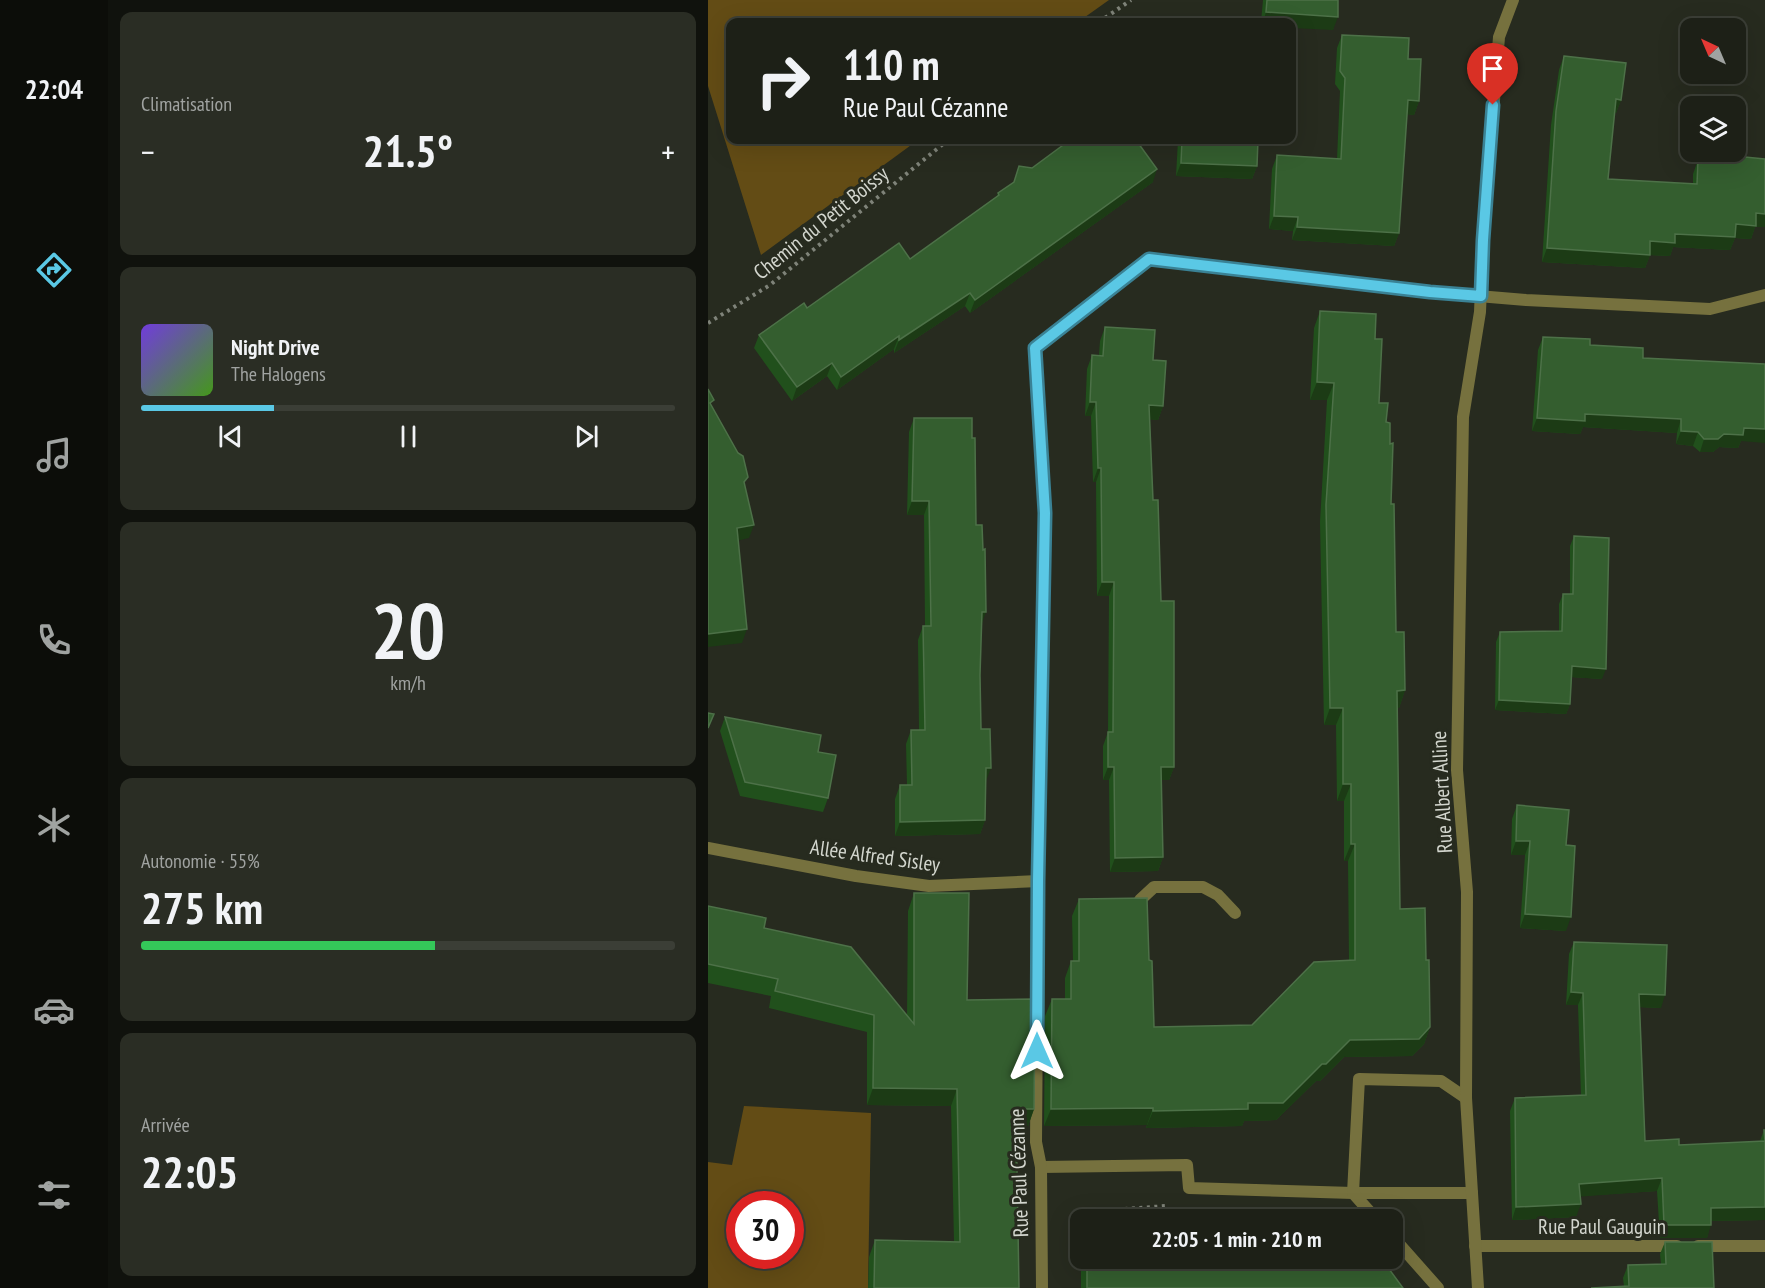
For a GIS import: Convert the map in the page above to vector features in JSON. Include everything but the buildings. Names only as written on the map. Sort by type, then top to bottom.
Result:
[{"type":"street","name":"Rue Albert Alline","points":[[1478,1288],[1466,1098],[1467,892],[1457,770],[1462,429],[1480,312],[1498,37],[1513,0]]},
{"type":"street","name":"Rue Paul Cézanne","points":[[1042,1288],[1041,1167],[1036,1142],[1045,513],[1035,348],[1149,259],[1481,296]]},
{"type":"street","points":[[1481,296],[1710,309],[1765,295]]},
{"type":"street","name":"Allée Alfred Sisley","points":[[708,848],[856,876],[928,886],[1038,881]]},
{"type":"street","points":[[1140,900],[1154,887],[1203,886],[1218,895],[1235,913]]},
{"type":"street","points":[[1367,1209],[1353,1193],[1359,1079],[1441,1081],[1466,1098]]},
{"type":"street","points":[[1041,1167],[1187,1164],[1189,1188],[1353,1193],[1472,1193]]},
{"type":"street","name":"Rue Paul Gauguin","points":[[1474,1246],[1765,1246]]},
{"type":"street","points":[[1403,1248],[1438,1288]]},
{"type":"path","points":[[1105,18],[1131,0]]},
{"type":"path","name":"Chemin du Petit Boissy","points":[[708,323],[770,285],[943,144]]},
{"type":"path","points":[[1125,1209],[1190,1204],[1189,1188]]},
{"type":"shaded area","points":[[708,0],[1109,0],[1084,18],[726,18],[726,143],[708,86]]},
{"type":"shaded area","points":[[726,144],[913,144],[761,255]]},
{"type":"shaded area","points":[[744,1106],[871,1113],[868,1288],[708,1288],[708,1162],[732,1165]]},
{"type":"route","points":[[1037,1051],[1045,513],[1035,348],[1149,259],[1481,296],[1493,105]]}]
